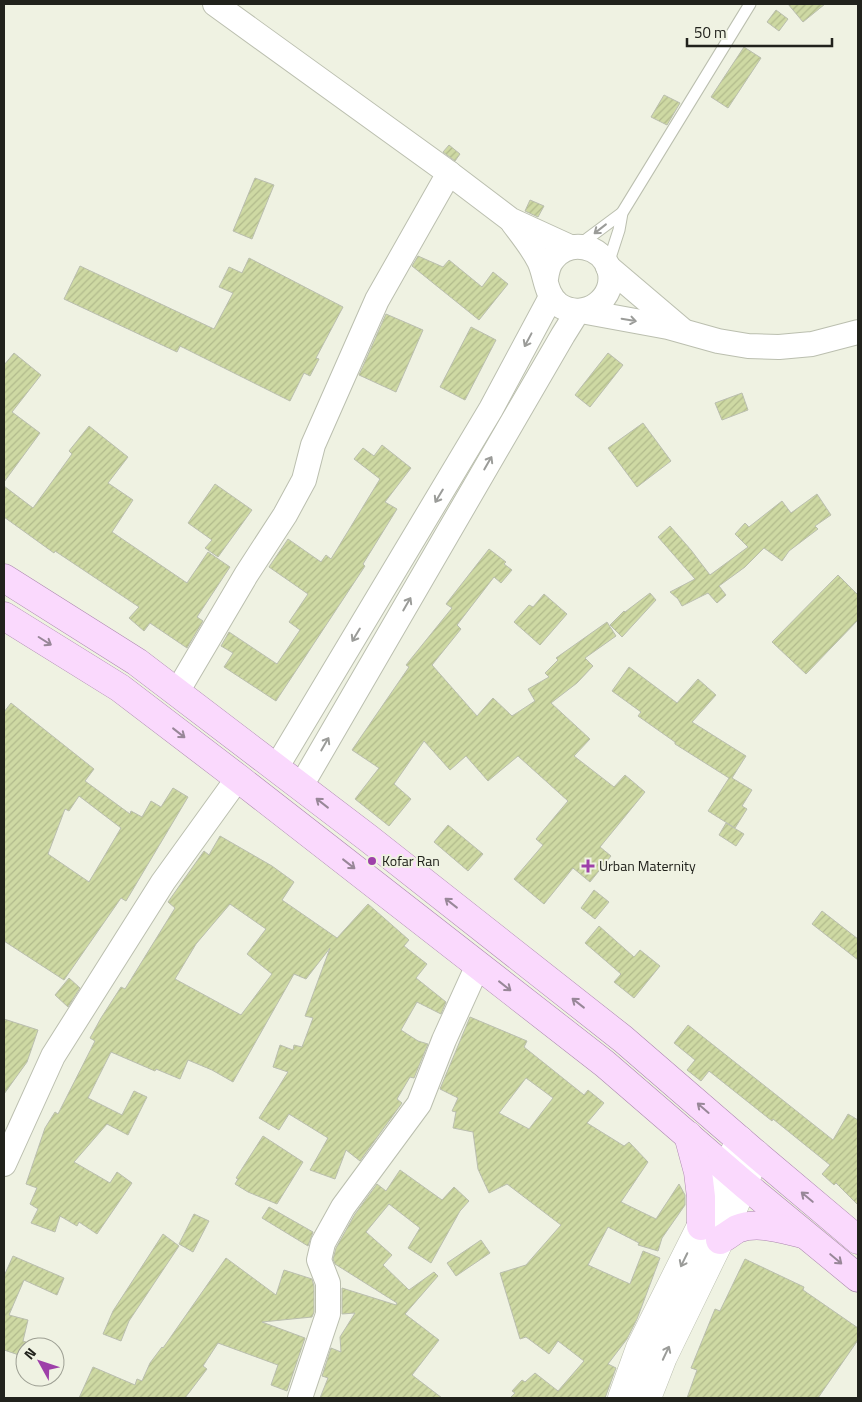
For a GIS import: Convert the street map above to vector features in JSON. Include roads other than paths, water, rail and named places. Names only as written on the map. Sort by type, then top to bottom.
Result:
[{"type":"main road","points":[[4,578],[137,662],[300,786],[623,1039],[858,1240]]},
{"type":"main road","points":[[4,616],[120,688],[238,778],[605,1064],[735,1176],[858,1278]]},
{"type":"main road","points":[[688,1135],[698,1172],[701,1197],[711,1233],[756,1226],[776,1227],[807,1235]]},
{"type":"street","points":[[215,4],[511,220],[574,247],[592,249],[604,258],[608,266],[610,282],[606,295],[595,306],[580,311],[300,786]]},
{"type":"street","points":[[176,692],[304,480],[312,445],[377,300],[449,173]]},
{"type":"street","points":[[511,220],[535,254],[558,304],[568,309],[683,330],[718,341],[748,346],[779,347],[812,344],[858,332]]},
{"type":"street","points":[[276,768],[491,409],[549,288],[548,268],[553,259],[560,251],[574,247]]},
{"type":"street","points":[[608,266],[683,330]]},
{"type":"street","points":[[4,1164],[54,1056],[163,882],[238,778]]},
{"type":"street","points":[[300,1398],[328,1314],[328,1283],[319,1260],[323,1242],[343,1207],[419,1104],[444,1040],[478,966]]},
{"type":"street","points":[[647,1398],[711,1233],[748,1147]]},
{"type":"street","points":[[622,1398],[640,1348],[711,1233]]},
{"type":"lane","points":[[608,266],[622,213],[750,4]]},
{"type":"lane","points":[[574,247],[622,213]]},
{"type":"place","name":"Kofar Ran","points":[[372,861]]},
{"type":"place","name":"Urban Maternity","points":[[588,866]]}]
